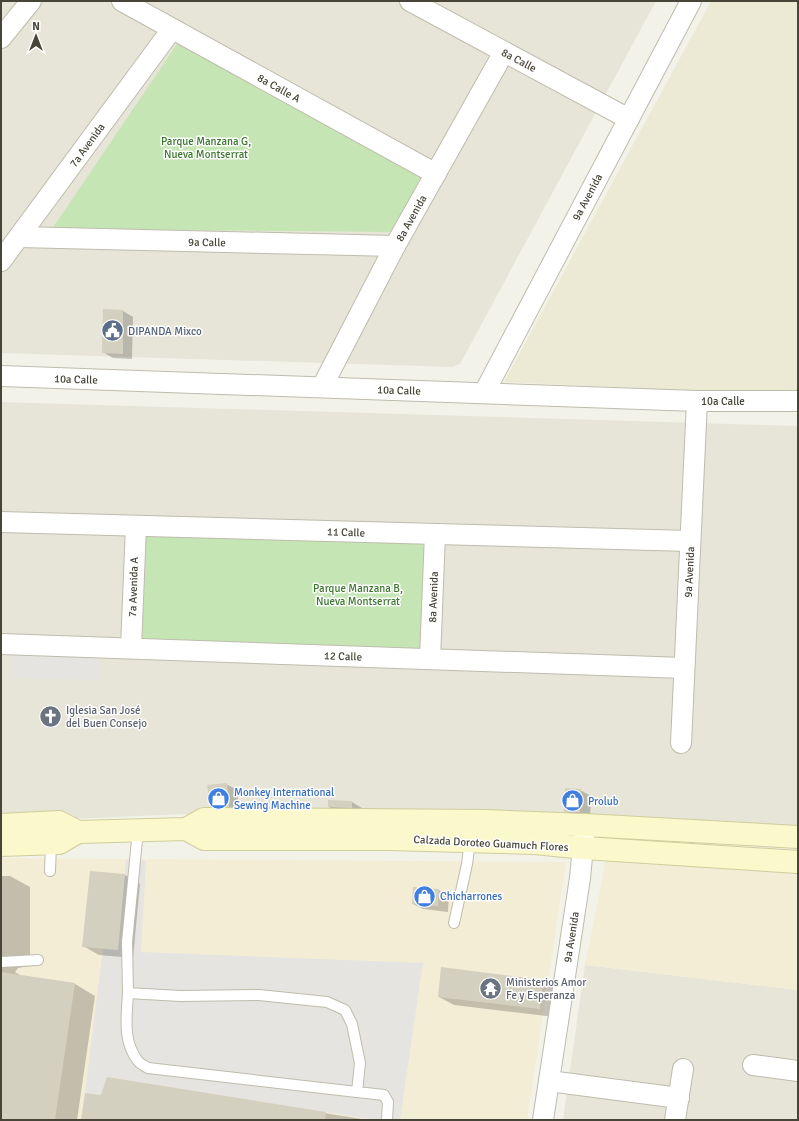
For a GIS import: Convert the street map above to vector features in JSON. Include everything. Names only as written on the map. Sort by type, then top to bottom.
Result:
[{"type":"main road","name":"Calzada Doroteo Guamuch Flores","points":[[1,845],[59,843],[78,832],[186,829],[204,819],[486,821],[798,837]]},
{"type":"main road","name":"Calzada Doroteo Guamuch Flores","points":[[1,824],[59,822],[78,832]]},
{"type":"main road","name":"Calzada Doroteo Guamuch Flores","points":[[186,829],[204,839],[389,839],[535,843],[584,848],[798,862]]},
{"type":"street","points":[[1,38],[31,1]]},
{"type":"street","name":"8a Calle A","points":[[122,1],[436,174]]},
{"type":"street","name":"8a Calle","points":[[410,1],[628,119]]},
{"type":"street","name":"9a Avenida","points":[[484,393],[691,1]]},
{"type":"street","name":"7a Avenida","points":[[1,261],[172,29]]},
{"type":"street","name":"8a Avenida","points":[[322,387],[395,246],[504,52]]},
{"type":"street","name":"9a Calle","points":[[19,237],[395,246]]},
{"type":"street","name":"10a Calle","points":[[1,376],[697,401],[798,401]]},
{"type":"street","name":"9a Avenida","points":[[680,743],[697,401]]},
{"type":"street","name":"11 Calle","points":[[1,522],[690,542]]},
{"type":"street","name":"7a Avenida A","points":[[131,648],[136,526]]},
{"type":"street","name":"8a Avenida","points":[[430,659],[435,534]]},
{"type":"street","name":"12 Calle","points":[[1,644],[684,668]]},
{"type":"street","name":"9a Avenida","points":[[543,1120],[584,848],[586,825]]},
{"type":"street","points":[[753,1065],[798,1071]]},
{"type":"street","points":[[675,1120],[683,1069]]},
{"type":"street","points":[[549,1081],[679,1098]]},
{"type":"lane","points":[[138,830],[127,942],[128,992],[126,1033],[138,1062],[148,1068],[384,1095],[388,1102],[387,1120]]},
{"type":"lane","points":[[454,923],[467,864],[470,841]]},
{"type":"lane","points":[[50,871],[51,844]]},
{"type":"lane","points":[[1,962],[38,960]]},
{"type":"lane","points":[[128,992],[180,996],[259,995],[328,1002],[345,1010],[352,1024],[360,1063],[357,1092]]},
{"type":"shaded area","points":[[1,1],[656,1],[460,364],[452,367],[1,353]]},
{"type":"shaded area","points":[[711,1],[798,1],[798,395],[504,382]]},
{"type":"shaded area","points":[[1,402],[798,426],[798,828],[708,821],[608,817],[184,814],[1,822]]},
{"type":"shaded area","name":"Iglesia San José del Buen Consejo","points":[[13,649],[100,651],[100,680],[14,678]]},
{"type":"shaded area","points":[[1,858],[566,862],[527,1120],[1,1120]]},
{"type":"shaded area","points":[[606,859],[798,872],[798,990],[585,965]]},
{"type":"shaded area","points":[[126,860],[146,861],[141,952],[423,963],[400,1120],[375,1120],[107,1077],[101,1095],[85,1093],[103,948],[118,949]]},
{"type":"shaded area","points":[[585,965],[798,990],[798,1120],[563,1120]]},
{"type":"green space","name":"Parque Manzana G, Nueva Montserrat","points":[[179,41],[428,172],[390,232],[52,229]]},
{"type":"green space","name":"Parque Manzana B, Nueva Montserrat","points":[[141,531],[431,539],[426,654],[137,643]]},
{"type":"building","name":"DIPANDA Mixco","points":[[103,309],[123,310],[123,354],[102,353]]},
{"type":"building","name":"Monkey International Sewing Machine","points":[[227,783],[229,807],[210,807],[207,785]]},
{"type":"building","name":"Prolub","points":[[565,788],[581,789],[580,812],[564,812]]},
{"type":"building","points":[[328,800],[352,801],[352,808],[328,807]]},
{"type":"building","points":[[90,871],[125,874],[118,950],[82,947]]},
{"type":"building","name":"Chicharrones","points":[[413,887],[439,889],[438,906],[412,904]]},
{"type":"building","name":"Ministerios Amor Fe y Esperanza","points":[[441,967],[543,980],[540,1009],[438,997]]},
{"type":"building","points":[[1,972],[75,983],[55,1120],[1,1120]]},
{"type":"building","points":[[107,1077],[326,1112],[325,1120],[81,1120],[85,1093],[101,1095]]},
{"type":"place","name":"DIPANDA Mixco","points":[[113,331]]},
{"type":"place","name":"Iglesia San José del Buen Consejo","points":[[50,716]]},
{"type":"place","name":"Monkey International Sewing Machine","points":[[218,798]]},
{"type":"place","name":"Prolub","points":[[572,801]]},
{"type":"place","name":"Chicharrones","points":[[425,896]]},
{"type":"place","name":"Ministerios Amor Fe y Esperanza","points":[[490,988]]}]
